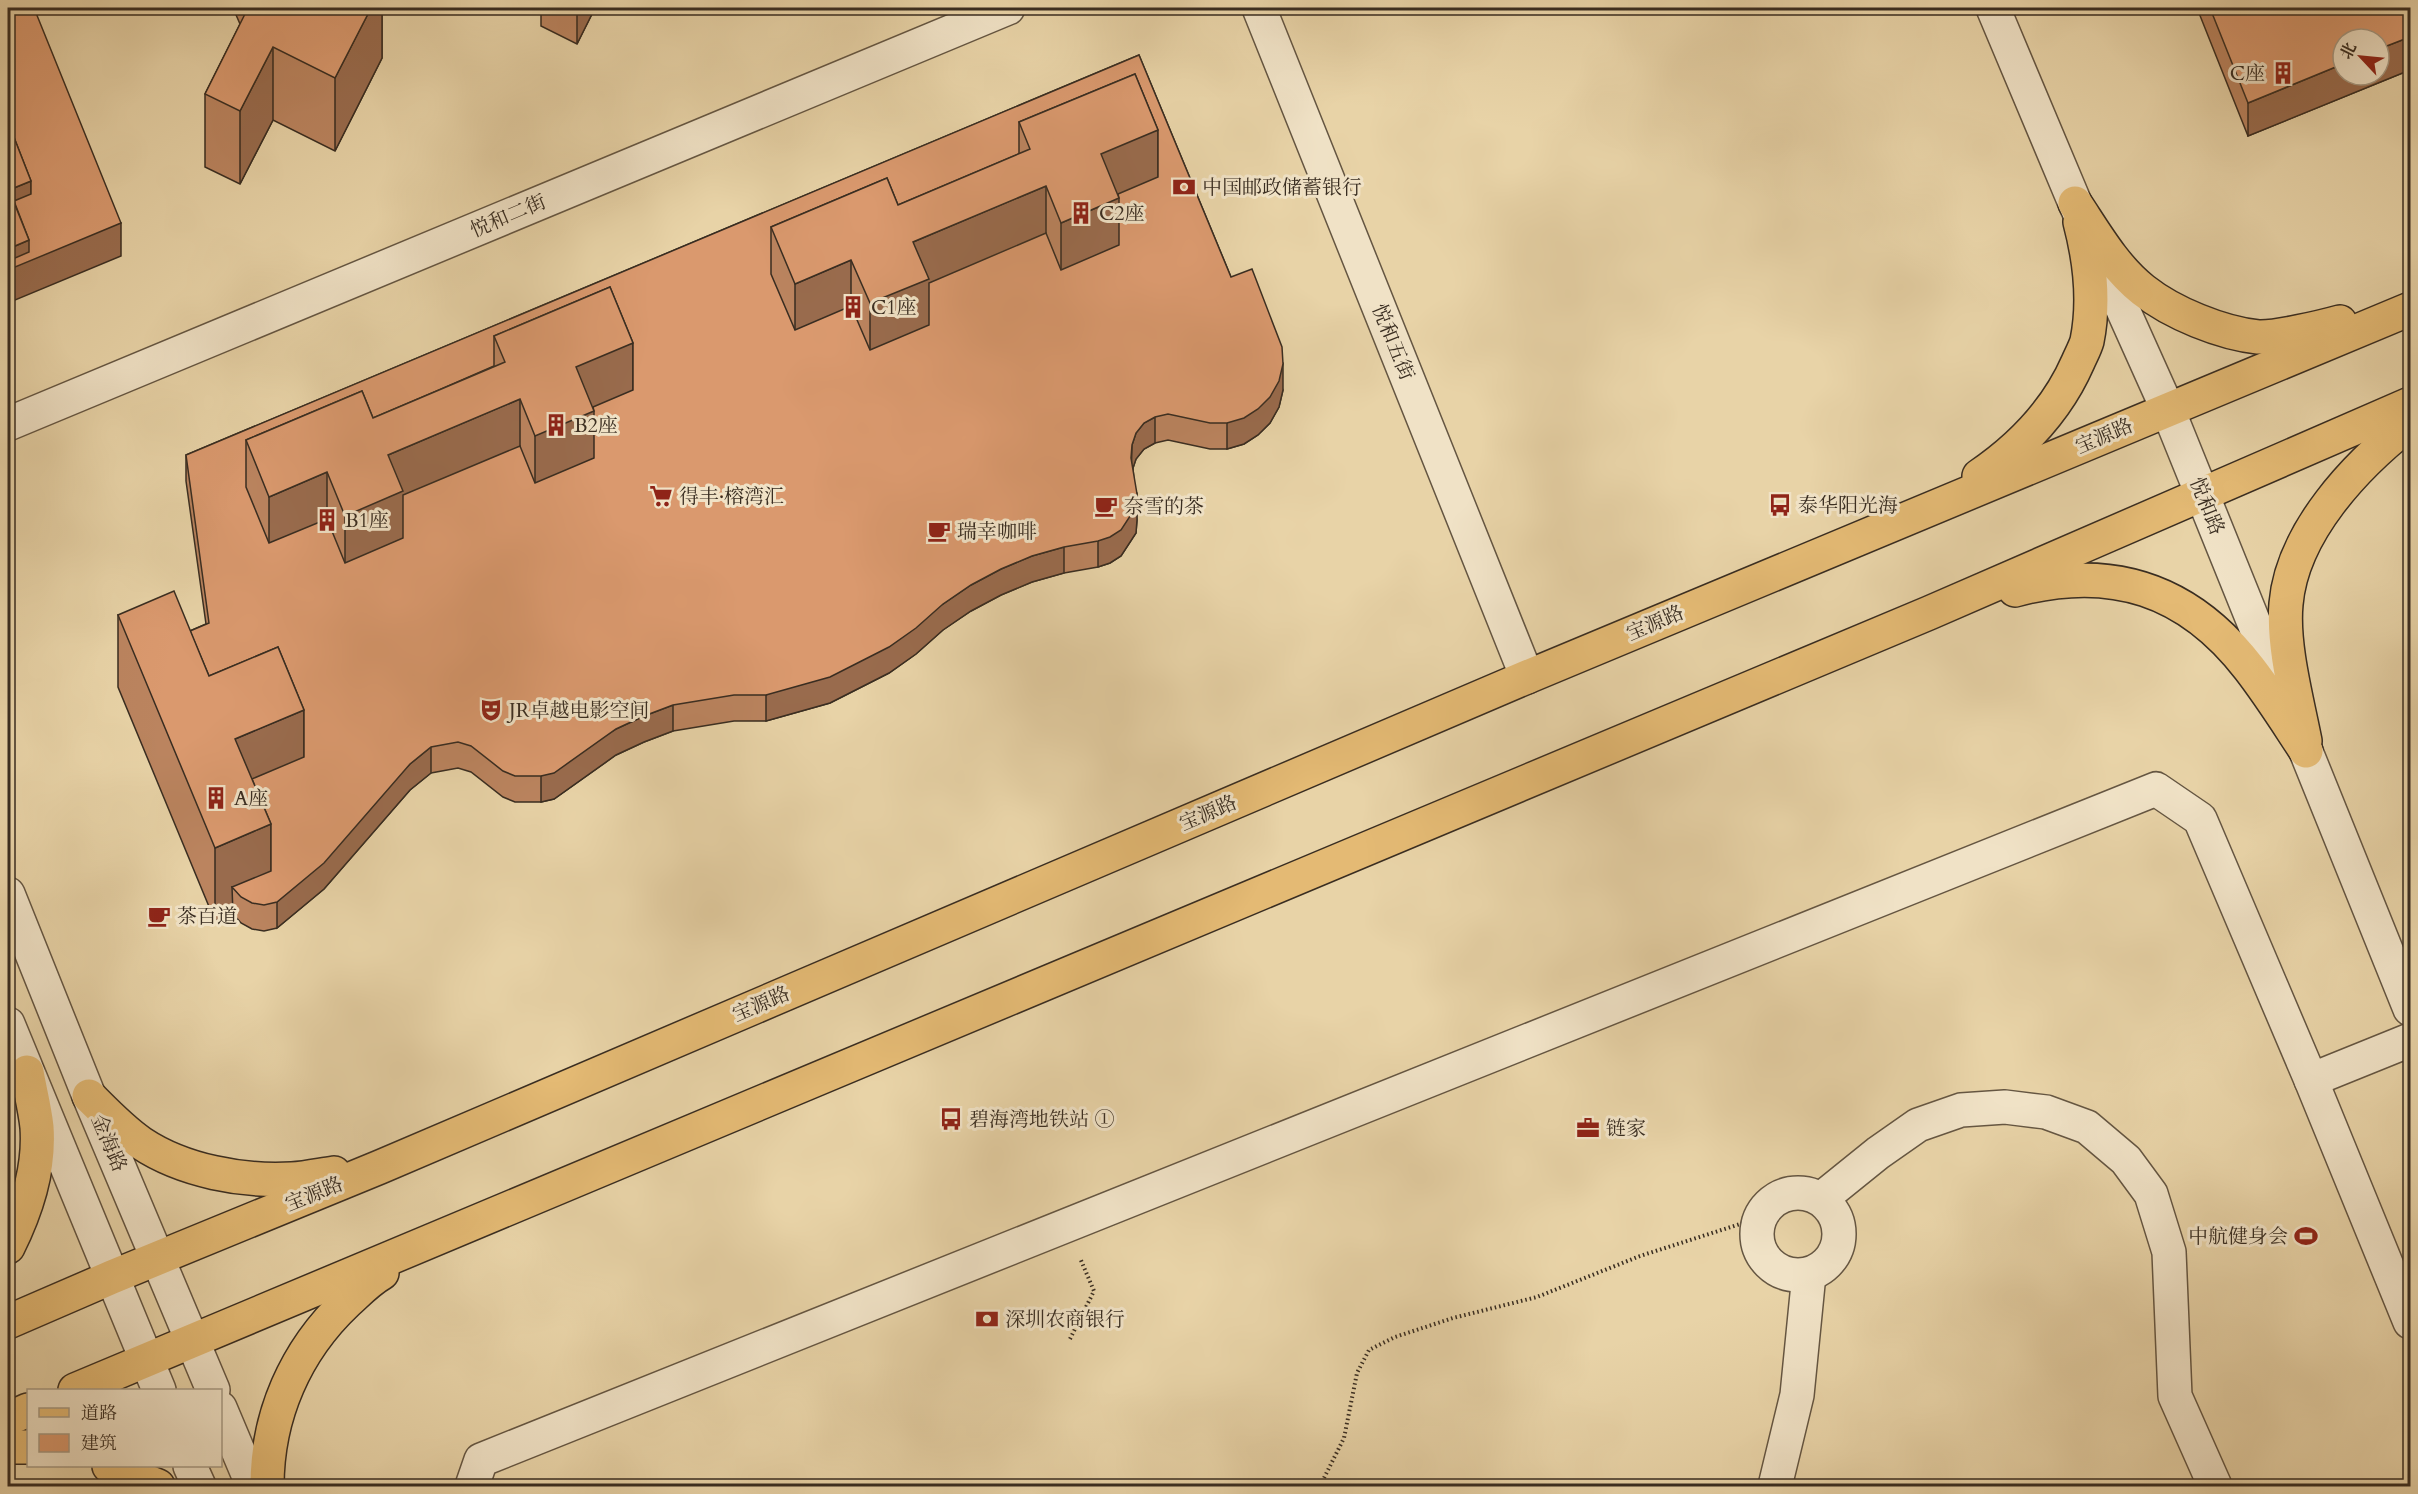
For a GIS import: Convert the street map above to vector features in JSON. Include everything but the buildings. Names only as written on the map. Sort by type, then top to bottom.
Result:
[{"type":"main road","points":[[2075,203],[2108,253],[2143,290],[2172,308],[2220,330],[2260,337],[2324,327],[2410,302]]},
{"type":"main road","points":[[1931,508],[2003,460],[2041,424],[2069,383],[2086,342],[2091,302],[2089,255],[2075,203]]},
{"type":"main road","name":"宝源路","points":[[8,1322],[380,1167],[1527,677],[2410,309]]},
{"type":"main road","points":[[77,1389],[1929,613],[2410,404]]},
{"type":"main road","points":[[2306,751],[2288,652],[2286,604],[2297,558],[2318,518],[2348,480],[2385,442],[2410,423]]},
{"type":"main road","points":[[1929,613],[2028,586],[2083,579],[2125,583],[2169,598],[2212,629],[2249,668],[2306,751]]},
{"type":"main road","points":[[8,1247],[19,1225],[35,1162],[37,1127],[27,1072]]},
{"type":"main road","points":[[89,1096],[117,1124],[141,1143],[168,1157],[218,1173],[292,1179],[380,1167]]},
{"type":"main road","points":[[267,1486],[268,1453],[279,1407],[294,1368],[326,1322],[371,1280],[451,1234]]},
{"type":"main road","points":[[8,1419],[27,1410]]},
{"type":"main road","points":[[8,1447],[27,1448]]},
{"type":"main road","points":[[111,1467],[158,1486]]},
{"type":"street","name":"悦和二街","points":[[8,424],[1008,8]]},
{"type":"street","name":"悦和五街","points":[[1259,8],[1527,677]]},
{"type":"street","name":"悦和路","points":[[1993,8],[2075,203],[2168,410],[2410,1009]]},
{"type":"street","points":[[472,1486],[481,1460],[2156,789],[2200,819],[2312,1080],[2410,1322]]},
{"type":"street","name":"金海路","points":[[8,894],[89,1096],[213,1389]]},
{"type":"street","points":[[8,1024],[159,1389]]},
{"type":"street","points":[[2312,1080],[2410,1040]]},
{"type":"street","points":[[1821,1199],[1878,1153],[1918,1125],[1961,1110],[2005,1107],[2046,1112],[2087,1127],[2126,1160],[2151,1194],[2169,1252],[2175,1396],[2215,1486]]},
{"type":"street","points":[[1794,1193],[1808,1194],[1821,1199],[1832,1210],[1839,1226],[1837,1248],[1832,1258],[1821,1269],[1809,1274],[1794,1275],[1781,1272],[1768,1263],[1757,1240],[1760,1218],[1766,1207],[1777,1198],[1794,1193]]},
{"type":"street","points":[[1775,1486],[1797,1395],[1809,1274]]},
{"type":"street","points":[[222,1413],[253,1486]]},
{"type":"street","points":[[190,1467],[199,1486]]},
{"type":"path","points":[[1320,1486],[1344,1438],[1357,1373],[1369,1350],[1395,1337],[1453,1318],[1537,1297],[1640,1256],[1760,1218]]},
{"type":"path","points":[[1067,1226],[1094,1291],[1070,1339]]},
{"type":"place","name":"C座","points":[[2283,73]]},
{"type":"place","name":"中国邮政储蓄银行","points":[[1184,187]]},
{"type":"place","name":"C2座","points":[[1081,213]]},
{"type":"place","name":"C1座","points":[[853,307]]},
{"type":"place","name":"B2座","points":[[556,425]]},
{"type":"place","name":"得丰·榕湾汇","points":[[661,496]]},
{"type":"place","name":"泰华阳光海","points":[[1780,505]]},
{"type":"place","name":"奈雪的茶","points":[[1106,506]]},
{"type":"place","name":"B1座","points":[[327,520]]},
{"type":"place","name":"瑞幸咖啡","points":[[939,531]]},
{"type":"place","name":"JR卓越电影空间","points":[[491,710]]},
{"type":"place","name":"A座","points":[[216,798]]},
{"type":"place","name":"茶百道","points":[[159,916]]},
{"type":"place","name":"碧海湾地铁站 ①","points":[[951,1119]]},
{"type":"place","name":"链家","points":[[1588,1128]]},
{"type":"place","name":"中航健身会","points":[[2306,1236]]},
{"type":"place","name":"深圳农商银行","points":[[987,1319]]}]
